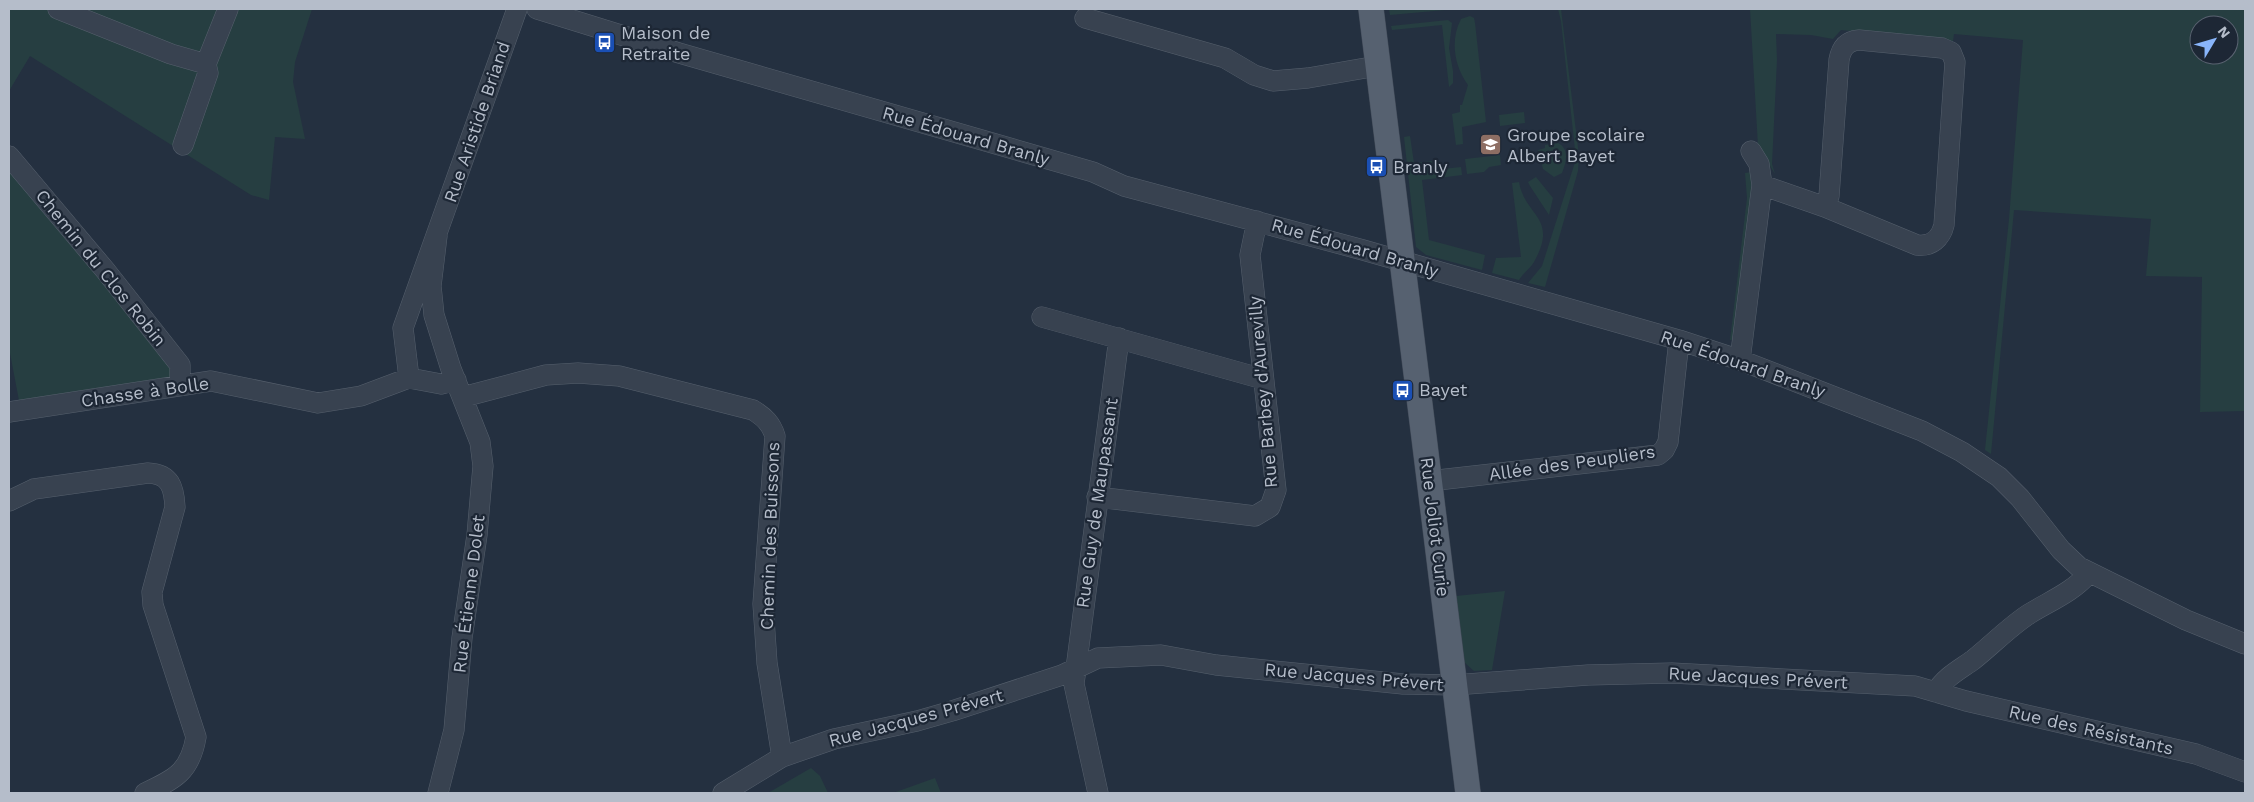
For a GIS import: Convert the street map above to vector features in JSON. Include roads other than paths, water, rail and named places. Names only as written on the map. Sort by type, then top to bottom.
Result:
[{"type":"main road","name":"Rue Joliot Curie","points":[[1371,9],[1468,793]]},
{"type":"street","points":[[58,9],[170,54],[206,64]]},
{"type":"street","points":[[183,145],[208,73],[206,64],[228,9]]},
{"type":"street","name":"Rue Aristide Briand","points":[[409,378],[403,328],[518,9]]},
{"type":"street","name":"Rue Édouard Branly","points":[[537,9],[679,54],[1094,172],[1124,186],[1402,261],[1679,340],[1740,360],[1922,431],[1984,465],[2013,490],[2069,558],[2089,573],[2186,620],[2245,644]]},
{"type":"street","points":[[1085,18],[1225,58],[1254,75],[1273,81],[1308,78],[1377,66]]},
{"type":"street","points":[[1762,185],[1825,207],[1917,245],[1929,244],[1939,237],[1944,225],[1955,62],[1950,52],[1942,48],[1859,40],[1852,40],[1845,45],[1839,60],[1829,196],[1825,207]]},
{"type":"street","points":[[1740,360],[1762,185],[1759,164],[1751,151]]},
{"type":"street","name":"Chemin du Clos Robin","points":[[9,156],[105,270],[180,365],[180,385]]},
{"type":"street","name":"Rue Barbey d'Aurevilly","points":[[1097,496],[1255,516],[1270,507],[1276,490],[1250,255],[1258,221]]},
{"type":"street","name":"Rue Aristide Briand","points":[[437,236],[431,286],[434,315],[459,389]]},
{"type":"street","points":[[1042,317],[1263,379]]},
{"type":"street","name":"Rue Guy de Maupassant","points":[[1098,793],[1074,684],[1119,338]]},
{"type":"street","name":"Allée des Peupliers","points":[[1429,481],[1658,455],[1668,442],[1679,340]]},
{"type":"street","name":"Chemin des Buissons","points":[[459,389],[546,375],[578,373],[618,376],[753,410],[765,417],[773,428],[774,436],[763,604],[767,663],[782,757]]},
{"type":"street","points":[[409,378],[459,389]]},
{"type":"street","name":"Chasse à Bolle","points":[[9,412],[211,381],[318,403],[361,396],[409,378]]},
{"type":"street","name":"Rue Étienne Dolet","points":[[438,793],[454,730],[462,638],[477,535],[483,466],[480,442],[459,389]]},
{"type":"street","points":[[9,501],[34,489],[148,473],[159,474],[169,481],[174,495],[175,507],[152,592],[153,605],[196,737],[193,754],[185,768],[172,780],[145,793]]},
{"type":"street","points":[[1936,692],[1943,682],[2006,630],[2073,588],[2089,573]]},
{"type":"street","name":"Rue Jacques Prévert","points":[[723,793],[782,757],[834,739],[935,716],[1062,675],[1098,658],[1162,654],[1216,665],[1403,684],[1454,685],[1588,675],[1672,673],[1895,684],[1915,686],[1936,692]]},
{"type":"street","name":"Rue des Résistants","points":[[1936,692],[1966,701],[2196,754],[2245,772]]},
{"type":"place","name":"Maison de Retraite","points":[[605,43]]},
{"type":"place","name":"Groupe scolaire Albert Bayet","points":[[1491,145]]},
{"type":"place","name":"Branly","points":[[1377,167]]},
{"type":"place","name":"Bayet","points":[[1403,390]]}]
